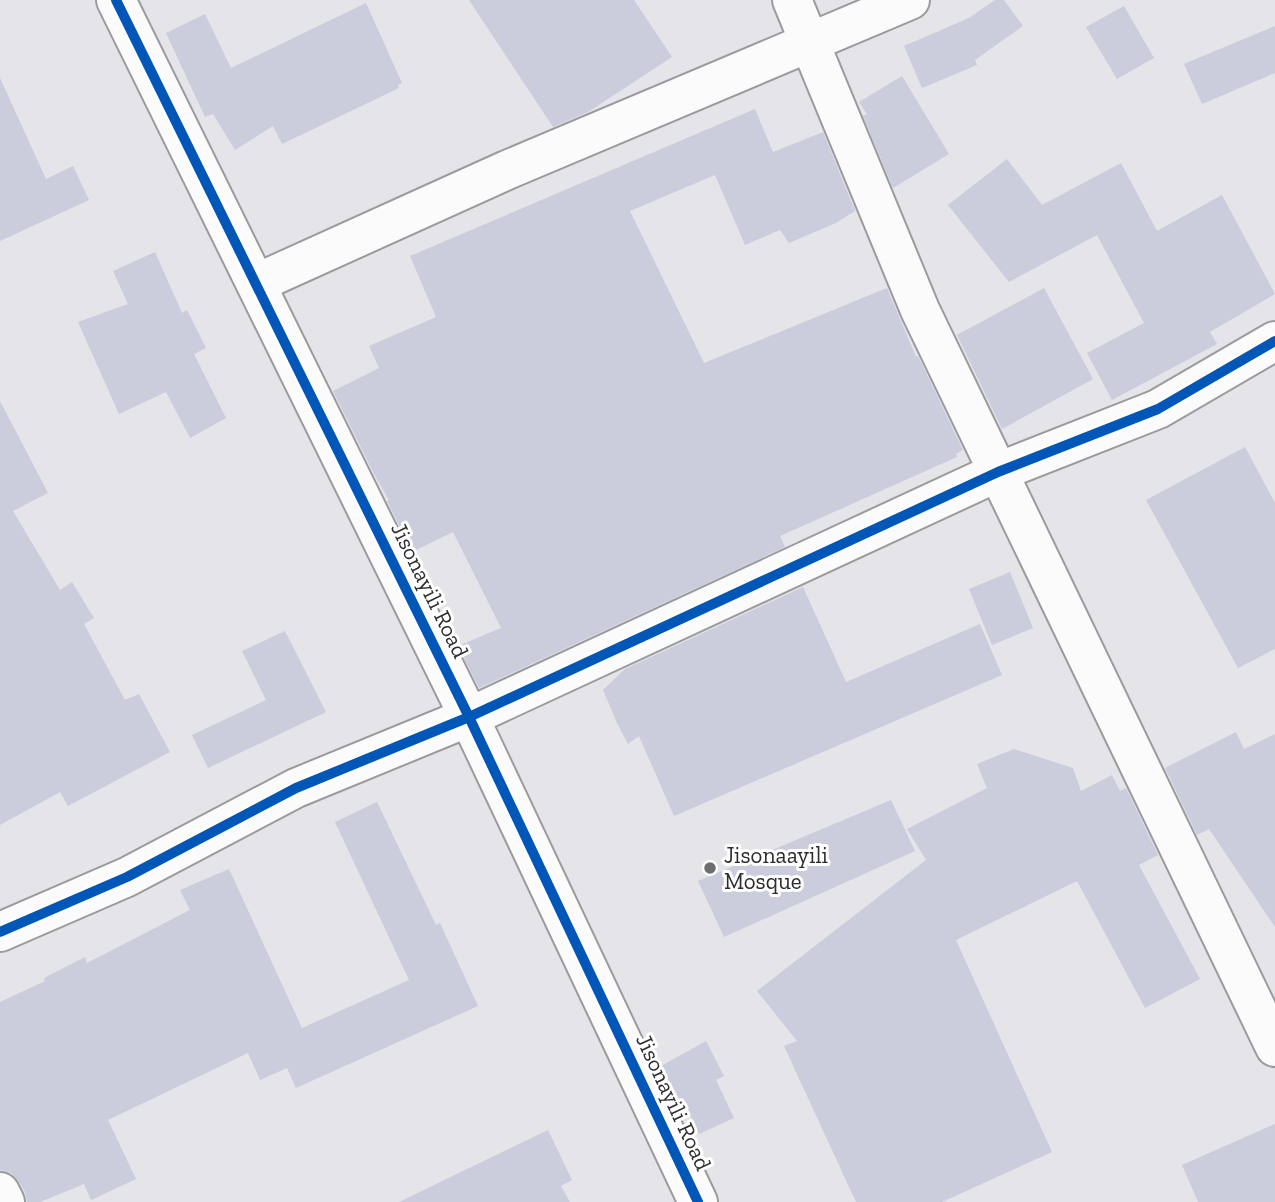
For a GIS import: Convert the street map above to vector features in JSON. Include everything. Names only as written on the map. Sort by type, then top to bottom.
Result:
[{"type":"street","name":"Jisonayili Road","points":[[116,0],[469,717],[698,1202]]},
{"type":"street","points":[[792,0],[920,310],[1275,1046]]},
{"type":"street","points":[[257,283],[507,170],[910,0]]},
{"type":"street","points":[[0,932],[127,877],[296,788],[469,717],[998,472],[1158,410],[1275,341]]},
{"type":"street","points":[[0,1192],[5,1202]]},
{"type":"building","points":[[469,0],[634,0],[672,57],[588,112],[553,127]]},
{"type":"building","points":[[995,0],[1004,0],[1023,26],[975,60],[977,65],[922,88],[904,46],[969,18]]},
{"type":"building","points":[[366,3],[402,83],[398,85],[399,88],[282,144],[273,126],[235,150],[213,114],[205,117],[166,33],[205,14],[231,68]]},
{"type":"building","points":[[1124,6],[1154,58],[1117,79],[1086,27]]},
{"type":"building","points":[[1275,26],[1275,73],[1202,104],[1184,64]]},
{"type":"building","points":[[902,76],[949,154],[893,188],[863,116],[867,114],[859,102]]},
{"type":"building","points":[[0,78],[46,179],[73,166],[89,200],[0,241]]},
{"type":"building","points":[[755,109],[773,152],[823,132],[855,211],[836,223],[789,243],[780,230],[745,245],[715,175],[630,211],[704,363],[887,288],[916,357],[918,356],[963,450],[956,454],[957,457],[780,536],[785,547],[479,688],[458,646],[501,628],[453,532],[412,552],[387,501],[389,500],[333,391],[379,368],[369,346],[436,317],[410,256]]},
{"type":"building","points":[[1007,159],[1042,205],[1121,163],[1157,231],[1222,195],[1275,294],[1210,332],[1217,344],[1112,400],[1087,353],[1144,323],[1097,235],[1009,282],[948,205]]},
{"type":"building","points":[[155,252],[182,313],[187,310],[206,348],[194,354],[226,418],[190,438],[166,392],[119,414],[78,322],[128,304],[113,271]]},
{"type":"building","points":[[1044,288],[1093,379],[1002,429],[957,335]]},
{"type":"building","points":[[0,401],[48,493],[13,511],[60,590],[72,582],[94,618],[84,624],[125,700],[139,694],[170,752],[68,806],[60,792],[0,825]]},
{"type":"building","points":[[1245,447],[1275,503],[1275,649],[1238,668],[1146,500]]},
{"type":"building","points":[[1010,572],[1033,628],[992,645],[969,589]]},
{"type":"building","points":[[803,587],[846,682],[980,624],[1002,675],[674,816],[639,736],[628,744],[603,690],[625,669]]},
{"type":"building","points":[[285,631],[326,712],[208,768],[192,735],[266,700],[242,651]]},
{"type":"building","points":[[1236,732],[1244,749],[1275,734],[1275,927],[1209,829],[1197,835],[1165,768]]},
{"type":"building","points":[[1014,749],[1073,768],[1081,791],[1112,775],[1120,791],[1126,788],[1158,855],[1139,865],[1200,979],[1145,1008],[1077,881],[956,940],[1052,1152],[942,1202],[856,1202],[784,1046],[797,1041],[757,991],[926,860],[907,829],[987,788],[977,764]]},
{"type":"building","points":[[891,800],[915,851],[724,937],[698,881]]},
{"type":"building","points":[[377,802],[436,925],[440,923],[478,1006],[296,1088],[287,1068],[260,1080],[248,1053],[108,1120],[136,1179],[91,1200],[84,1184],[40,1202],[27,1202],[19,1182],[11,1173],[0,1170],[0,1002],[45,981],[44,978],[85,957],[87,963],[190,910],[180,890],[229,869],[302,1028],[409,980],[335,822]]},
{"type":"building","points":[[706,1041],[724,1076],[716,1080],[734,1118],[699,1134],[682,1098],[680,1100],[661,1066]]},
{"type":"building","points":[[1275,1124],[1275,1202],[1198,1202],[1182,1165]]},
{"type":"building","points":[[548,1130],[572,1180],[561,1186],[570,1202],[399,1202]]},
{"type":"cycle path","points":[[116,0],[469,717],[698,1202]]},
{"type":"cycle path","points":[[0,932],[127,877],[296,788],[469,717],[998,472],[1158,409],[1275,341]]},
{"type":"place","name":"Jisonaayili Mosque","points":[[710,868]]}]
